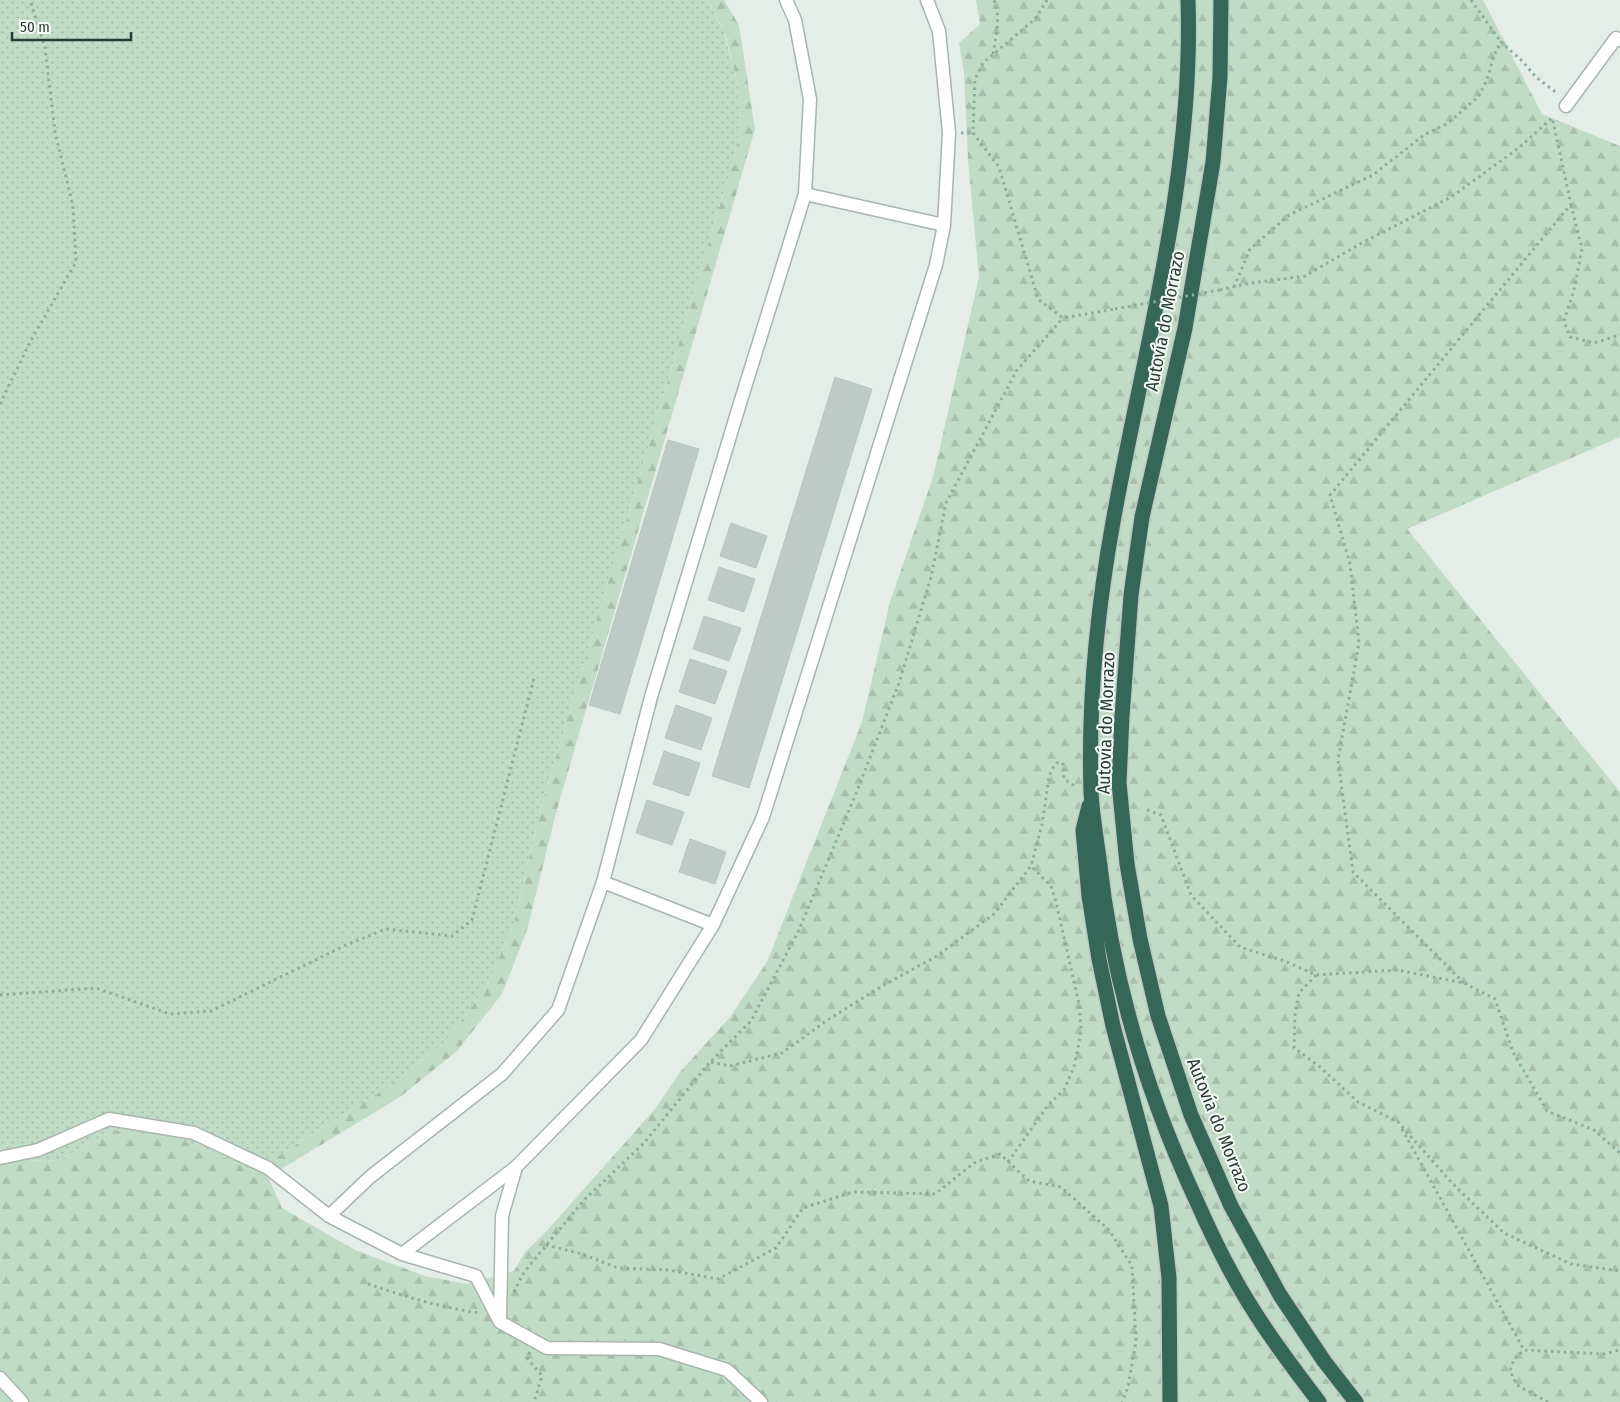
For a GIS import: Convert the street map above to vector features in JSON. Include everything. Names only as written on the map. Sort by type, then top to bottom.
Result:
[{"type":"highway","name":"Autovía do Morrazo","points":[[1188,0],[1187,89],[1169,242],[1113,521],[1101,598],[1090,734],[1091,797],[1103,896],[1114,955],[1138,1049],[1172,1148],[1216,1243],[1246,1299],[1276,1344],[1320,1402]]},
{"type":"highway","name":"Autovía do Morrazo","points":[[1221,0],[1220,77],[1213,162],[1184,328],[1142,517],[1131,595],[1119,783],[1126,855],[1140,939],[1158,1016],[1191,1116],[1231,1206],[1280,1294],[1324,1361],[1356,1402]]},
{"type":"highway","points":[[1091,797],[1083,830],[1090,905],[1113,1026],[1161,1206],[1169,1278],[1170,1402]]},
{"type":"street","points":[[329,1216],[370,1177],[502,1074],[558,1010],[603,882],[651,697],[805,194],[810,99],[795,20],[786,0]]},
{"type":"street","points":[[402,1254],[516,1167],[641,1040],[713,925],[763,817],[936,265],[944,225],[949,133],[940,31],[927,0]]},
{"type":"street","points":[[1567,104],[1616,38],[1620,40]]},
{"type":"street","points":[[805,194],[944,225]]},
{"type":"street","points":[[603,882],[713,925]]},
{"type":"street","points":[[0,1158],[38,1150],[109,1119],[194,1133],[268,1168],[329,1216],[402,1254],[476,1276],[498,1317],[547,1348],[659,1349],[727,1370],[761,1402]]},
{"type":"street","points":[[498,1317],[502,1216],[516,1167]]},
{"type":"street","points":[[0,1378],[22,1402]]},
{"type":"path","points":[[0,404],[30,342],[76,262],[73,206],[55,132],[44,47],[30,0]]},
{"type":"path","points":[[992,54],[997,30],[998,10],[994,0]]},
{"type":"path","points":[[1047,0],[1035,19],[983,63],[974,79],[973,133],[999,167],[1038,299],[1063,318]]},
{"type":"path","points":[[512,1297],[524,1272],[584,1200],[644,1143],[710,1062],[752,1021],[803,921],[899,683],[931,577],[946,504],[1018,370],[1063,318],[1305,276],[1360,244],[1451,197],[1520,147],[1567,104],[1500,42],[1471,0]]},
{"type":"path","points":[[1234,287],[1250,249],[1289,215],[1373,175],[1424,135],[1448,122],[1478,97],[1487,80],[1500,42]]},
{"type":"path","points":[[1552,117],[1582,249],[1574,290],[1564,321],[1570,336],[1594,342],[1620,335]]},
{"type":"path","points":[[1464,983],[1353,872],[1338,760],[1359,643],[1350,564],[1330,494],[1571,204]]},
{"type":"path","points":[[0,994],[96,988],[170,1014],[211,1011],[346,945],[386,929],[452,936],[472,920],[534,678]]},
{"type":"path","points":[[710,1062],[730,1066],[782,1053],[829,1019],[884,985],[937,956],[994,914],[1031,866],[1042,825],[1049,777],[1057,763],[1061,762],[1064,765],[1064,779],[1073,785],[1075,794]]},
{"type":"path","points":[[1147,810],[1161,815],[1191,895],[1240,947],[1287,962],[1316,975],[1397,970],[1464,983],[1495,999],[1513,1052],[1547,1111],[1594,1130],[1620,1153]]},
{"type":"path","points":[[1008,1162],[1048,1105],[1064,1090],[1074,1067],[1081,1027],[1079,1004],[1056,902],[1051,886],[1031,866]]},
{"type":"path","points":[[1316,975],[1299,993],[1295,1013],[1294,1048],[1319,1066],[1358,1102],[1398,1122],[1452,1183],[1504,1233],[1571,1264],[1620,1271]]},
{"type":"path","points":[[1398,1122],[1524,1350]]},
{"type":"path","points":[[546,1245],[582,1254],[618,1268],[669,1270],[718,1280],[776,1248],[803,1208],[853,1192],[935,1194],[974,1163],[1000,1154],[1029,1181],[1061,1187],[1109,1230],[1132,1266],[1136,1340],[1128,1387],[1122,1402]]},
{"type":"path","points":[[368,1284],[448,1307],[498,1317]]},
{"type":"path","points":[[534,1340],[527,1358],[542,1376],[534,1402]]},
{"type":"path","points":[[1548,1402],[1517,1385],[1510,1371],[1514,1359],[1524,1350],[1603,1354],[1620,1350]]},
{"type":"green space","points":[[0,0],[707,0],[724,32],[738,86],[740,127],[734,158],[542,804],[514,923],[487,986],[445,1042],[390,1086],[254,1171],[182,1139],[114,1130],[60,1160],[0,1161]]},
{"type":"green space","points":[[707,0],[724,0],[739,25],[755,129],[556,813],[527,930],[502,994],[457,1051],[400,1097],[268,1177],[282,1208],[355,1250],[425,1276],[467,1284],[514,1271],[525,1252],[544,1234],[655,1109],[681,1071],[730,1017],[767,962],[862,722],[890,602],[933,477],[979,277],[968,160],[964,73],[959,43],[980,24],[976,0],[1483,0],[1542,114],[1620,146],[1620,437],[1407,529],[1620,792],[1620,1402],[0,1402],[0,1161],[60,1160],[114,1130],[182,1139],[254,1171],[390,1086],[445,1042],[487,986],[514,923],[542,804],[734,158],[740,127],[738,86],[725,33]]},
{"type":"building","points":[[835,377],[872,389],[749,788],[712,776]]},
{"type":"building","points":[[668,440],[699,449],[620,714],[589,705]]},
{"type":"building","points":[[731,523],[767,536],[756,568],[720,556]]},
{"type":"building","points":[[719,567],[755,579],[744,612],[708,600]]},
{"type":"building","points":[[704,616],[741,628],[729,661],[693,649]]},
{"type":"building","points":[[690,659],[727,671],[715,704],[679,692]]},
{"type":"building","points":[[676,705],[712,718],[701,750],[665,738]]},
{"type":"building","points":[[664,751],[700,763],[689,796],[653,784]]},
{"type":"building","points":[[647,800],[684,812],[672,845],[636,833]]},
{"type":"building","points":[[690,839],[726,852],[715,884],[679,872]]}]
